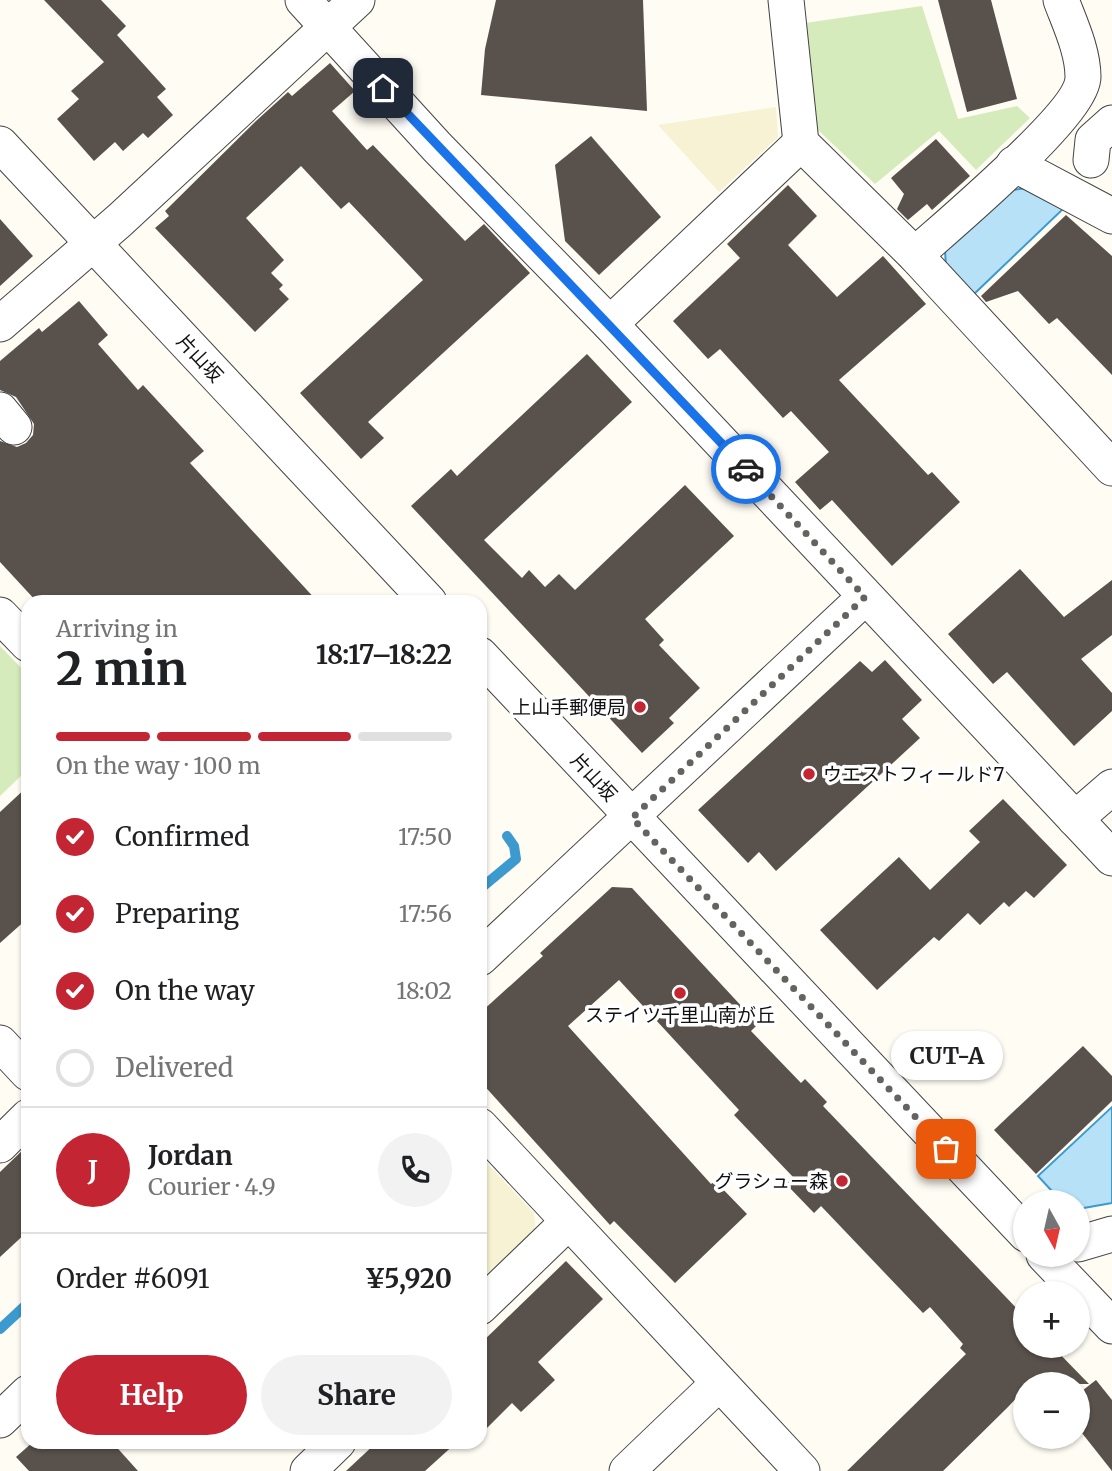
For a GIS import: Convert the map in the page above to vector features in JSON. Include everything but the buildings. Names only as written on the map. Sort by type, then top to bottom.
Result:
[{"type":"street","points":[[303,0],[437,147],[610,324],[1112,858]]},
{"type":"street","points":[[0,324],[93,244],[357,0]]},
{"type":"street","points":[[786,0],[802,143],[915,255],[1112,468]]},
{"type":"street","points":[[915,255],[1014,164],[1071,105],[1083,79],[1076,41],[1061,0]]},
{"type":"street","points":[[1091,160],[1093,140],[1112,123]]},
{"type":"street","points":[[610,324],[802,143]]},
{"type":"street","name":"片山坂","points":[[0,144],[422,595]]},
{"type":"street","points":[[1014,164],[1112,216]]},
{"type":"street","points":[[487,952],[865,597]]},
{"type":"street","points":[[0,615],[21,637]]},
{"type":"street","name":"片山坂","points":[[487,663],[1013,1220]]},
{"type":"street","points":[[1075,819],[1112,787]]},
{"type":"street","points":[[0,1043],[21,1066]]},
{"type":"street","points":[[0,1145],[21,1124]]},
{"type":"street","points":[[487,1134],[567,1223],[802,1471]]},
{"type":"street","points":[[487,1300],[567,1223]]},
{"type":"street","points":[[1090,1240],[1112,1234]]},
{"type":"street","points":[[1056,1267],[1112,1326]]},
{"type":"street","points":[[626,1471],[719,1383]]},
{"type":"street","points":[[0,1420],[21,1400]]},
{"type":"street","points":[[308,1471],[331,1449]]},
{"type":"shaded area","points":[[776,107],[778,137],[719,192],[658,125]]},
{"type":"shaded area","points":[[487,1163],[534,1213],[536,1232],[487,1278]]},
{"type":"green space","points":[[922,6],[958,119],[1017,106],[1030,118],[976,170],[939,131],[875,184],[818,130],[805,23]]},
{"type":"green space","points":[[0,646],[21,668],[21,776],[0,796]]},
{"type":"water","points":[[1027,188],[1063,209],[973,295],[946,268],[945,250],[1005,191]]},
{"type":"water","points":[[1112,1107],[1112,1203],[1090,1207],[1090,1190],[1051,1190],[1038,1176]]},
{"type":"waterway","points":[[487,883],[516,859],[514,846],[507,836]]},
{"type":"waterway","points":[[0,1329],[21,1310]]},
{"type":"way so far","points":[[746,469],[865,597],[632,818],[946,1149]]},
{"type":"place","name":"上山手郵便局","points":[[640,707]]},
{"type":"place","name":"ウエストフィールド7","points":[[809,774]]},
{"type":"place","name":"ステイツ千里山南が丘","points":[[680,993]]},
{"type":"place","name":"CUT-A","points":[[946,1149]]},
{"type":"place","name":"グラシュー森","points":[[842,1181]]},
{"type":"route","points":[[383,88],[746,469]]}]
